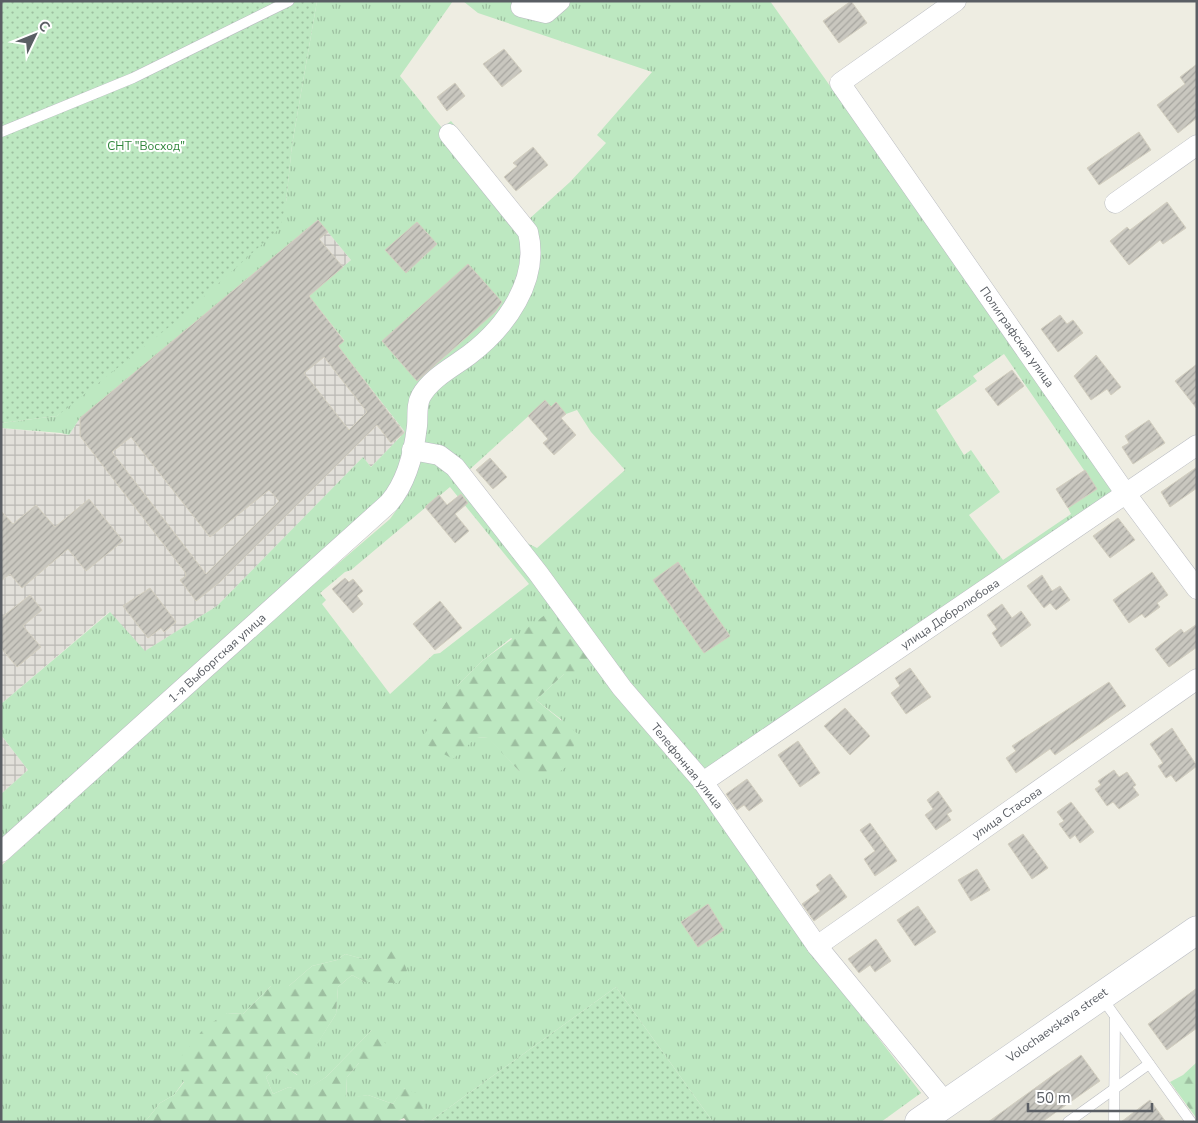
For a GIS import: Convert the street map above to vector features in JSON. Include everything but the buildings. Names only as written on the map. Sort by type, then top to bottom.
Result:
[{"type":"street","points":[[521,7],[546,12],[560,1]]},
{"type":"street","name":"Полиграфская улица","points":[[956,1],[840,83],[1126,494],[1197,589]]},
{"type":"street","name":"1-я Выборгская улица","points":[[1,852],[378,514],[402,485],[412,450],[418,406],[422,393],[433,381],[478,348],[504,322],[521,295],[530,252],[528,232],[522,222],[449,134]]},
{"type":"street","points":[[1115,203],[1197,145]]},
{"type":"street","name":"улица Добролюбова","points":[[703,782],[1197,445]]},
{"type":"street","name":"Телефонная улица","points":[[412,450],[439,455],[455,467],[538,573],[622,688],[703,782],[817,946],[946,1103]]},
{"type":"street","name":"улица Стасова","points":[[817,946],[1197,679]]},
{"type":"street","name":"Volochaevskaya street","points":[[919,1122],[1197,930]]},
{"type":"lane","points":[[1,132],[133,78],[289,1]]},
{"type":"lane","points":[[1100,996],[1191,1122]]},
{"type":"lane","points":[[1114,1122],[1115,1017]]},
{"type":"lane","points":[[1068,1122],[1149,1064]]},
{"type":"shaded area","points":[[318,220],[351,260],[309,296],[344,341],[341,350],[405,432],[371,467],[363,457],[217,606],[144,652],[109,612],[1,704],[1,428],[69,435],[80,418]]},
{"type":"shaded area","points":[[1,735],[28,770],[1,794]]},
{"type":"green space","name":"СНТ \"Восход\"","points":[[1,1],[317,1],[292,145],[286,202],[280,228],[179,319],[57,416],[1,423]]},
{"type":"green space","points":[[317,1],[453,1],[400,76],[442,128],[451,121],[480,156],[477,159],[528,220],[570,182],[606,143],[597,135],[652,72],[478,13],[463,1],[770,1],[1117,492],[704,775],[442,451],[398,469],[390,488],[373,508],[1,841],[1,794],[28,770],[1,735],[1,704],[110,612],[145,651],[217,606],[363,457],[371,467],[405,432],[341,350],[338,345],[344,340],[309,296],[351,260],[318,220],[80,418],[69,435],[1,428],[1,423],[57,416],[286,202],[292,145]],"holes":[[[1004,354],[1097,489],[1068,508],[1071,514],[1003,560],[969,515],[1000,492],[971,450],[964,455],[936,410],[977,381],[973,376]],[[545,401],[551,407],[556,403],[566,414],[577,410],[591,432],[625,470],[537,548],[523,541],[468,471]]]},
{"type":"green space","points":[[417,458],[443,466],[698,785],[784,916],[921,1093],[881,1122],[713,1122],[616,987],[429,1122],[422,1122],[425,1120],[404,1088],[393,1104],[368,1095],[346,1099],[347,1077],[359,1063],[372,1030],[326,1077],[304,1092],[289,1087],[273,1094],[266,1077],[280,1063],[297,1075],[336,1014],[338,987],[352,975],[365,982],[367,960],[345,954],[337,960],[312,966],[289,986],[271,986],[243,1014],[227,1013],[174,1095],[160,1103],[145,1122],[1,1122],[1,866],[278,615],[390,519],[408,494]],"holes":[[[450,487],[529,584],[440,653],[434,654],[390,694],[322,604],[326,600],[320,593],[345,572],[351,570]],[[511,638],[564,674],[536,700],[562,720],[519,771],[489,738],[477,737],[457,686],[482,661]]]},
{"type":"green space","points":[[549,612],[589,656],[586,671],[579,678],[564,674],[536,700],[578,734],[567,766],[553,777],[519,771],[488,738],[477,737],[453,759],[425,744],[424,735],[457,686],[482,661]]},
{"type":"green space","points":[[382,948],[401,954],[407,971],[398,983],[365,982],[352,975],[338,987],[336,1014],[298,1075],[280,1064],[266,1077],[273,1094],[289,1087],[304,1091],[326,1077],[372,1030],[388,1046],[370,1063],[359,1063],[347,1077],[346,1098],[368,1095],[393,1104],[403,1088],[425,1096],[425,1120],[407,1122],[404,1118],[395,1122],[145,1122],[160,1103],[174,1095],[184,1082],[176,1063],[205,1027],[227,1013],[243,1014],[271,986],[289,986],[312,966],[337,960],[345,954],[367,960]]},
{"type":"green space","points":[[616,987],[713,1122],[429,1122]]},
{"type":"green space","points":[[1197,1062],[1197,1119],[1170,1082],[1183,1075]]}]
